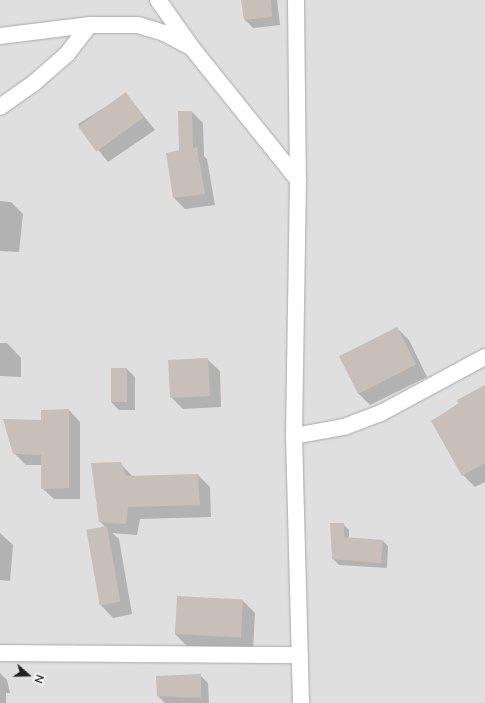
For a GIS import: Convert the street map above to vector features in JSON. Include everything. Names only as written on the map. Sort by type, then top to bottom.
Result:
[{"type":"street","points":[[158,0],[192,48],[298,180]]},
{"type":"street","points":[[296,0],[298,180],[294,436],[301,703]]},
{"type":"street","points":[[0,36],[90,25],[138,25],[164,33],[192,48]]},
{"type":"street","points":[[0,107],[34,83],[56,63],[90,25]]},
{"type":"street","points":[[294,436],[344,427],[381,413],[485,357]]},
{"type":"street","points":[[0,653],[300,654]]},
{"type":"shaded area","points":[[0,0],[485,0],[485,703],[0,703]]},
{"type":"building","points":[[241,0],[271,0],[272,17],[244,20]]},
{"type":"building","points":[[126,92],[144,117],[96,152],[78,127]]},
{"type":"building","points":[[178,111],[192,111],[193,148],[197,147],[205,194],[173,198],[166,153],[179,150]]},
{"type":"building","points":[[397,327],[416,364],[358,394],[339,357]]},
{"type":"building","points":[[208,358],[210,396],[170,398],[168,360]]},
{"type":"building","points":[[111,368],[127,368],[127,402],[111,402]]},
{"type":"building","points":[[485,385],[485,463],[462,476],[431,421],[459,404],[457,400]]},
{"type":"building","points":[[69,409],[69,488],[41,489],[41,455],[13,454],[3,419],[41,420],[41,410]]},
{"type":"building","points":[[121,462],[126,476],[198,474],[200,505],[128,507],[126,524],[99,522],[91,463]]},
{"type":"building","points":[[330,523],[344,523],[344,537],[383,540],[381,563],[332,559]]},
{"type":"building","points":[[107,526],[120,602],[100,605],[86,530]]},
{"type":"building","points":[[177,596],[243,599],[241,637],[175,634]]},
{"type":"building","points":[[201,674],[201,698],[157,696],[156,676]]}]
